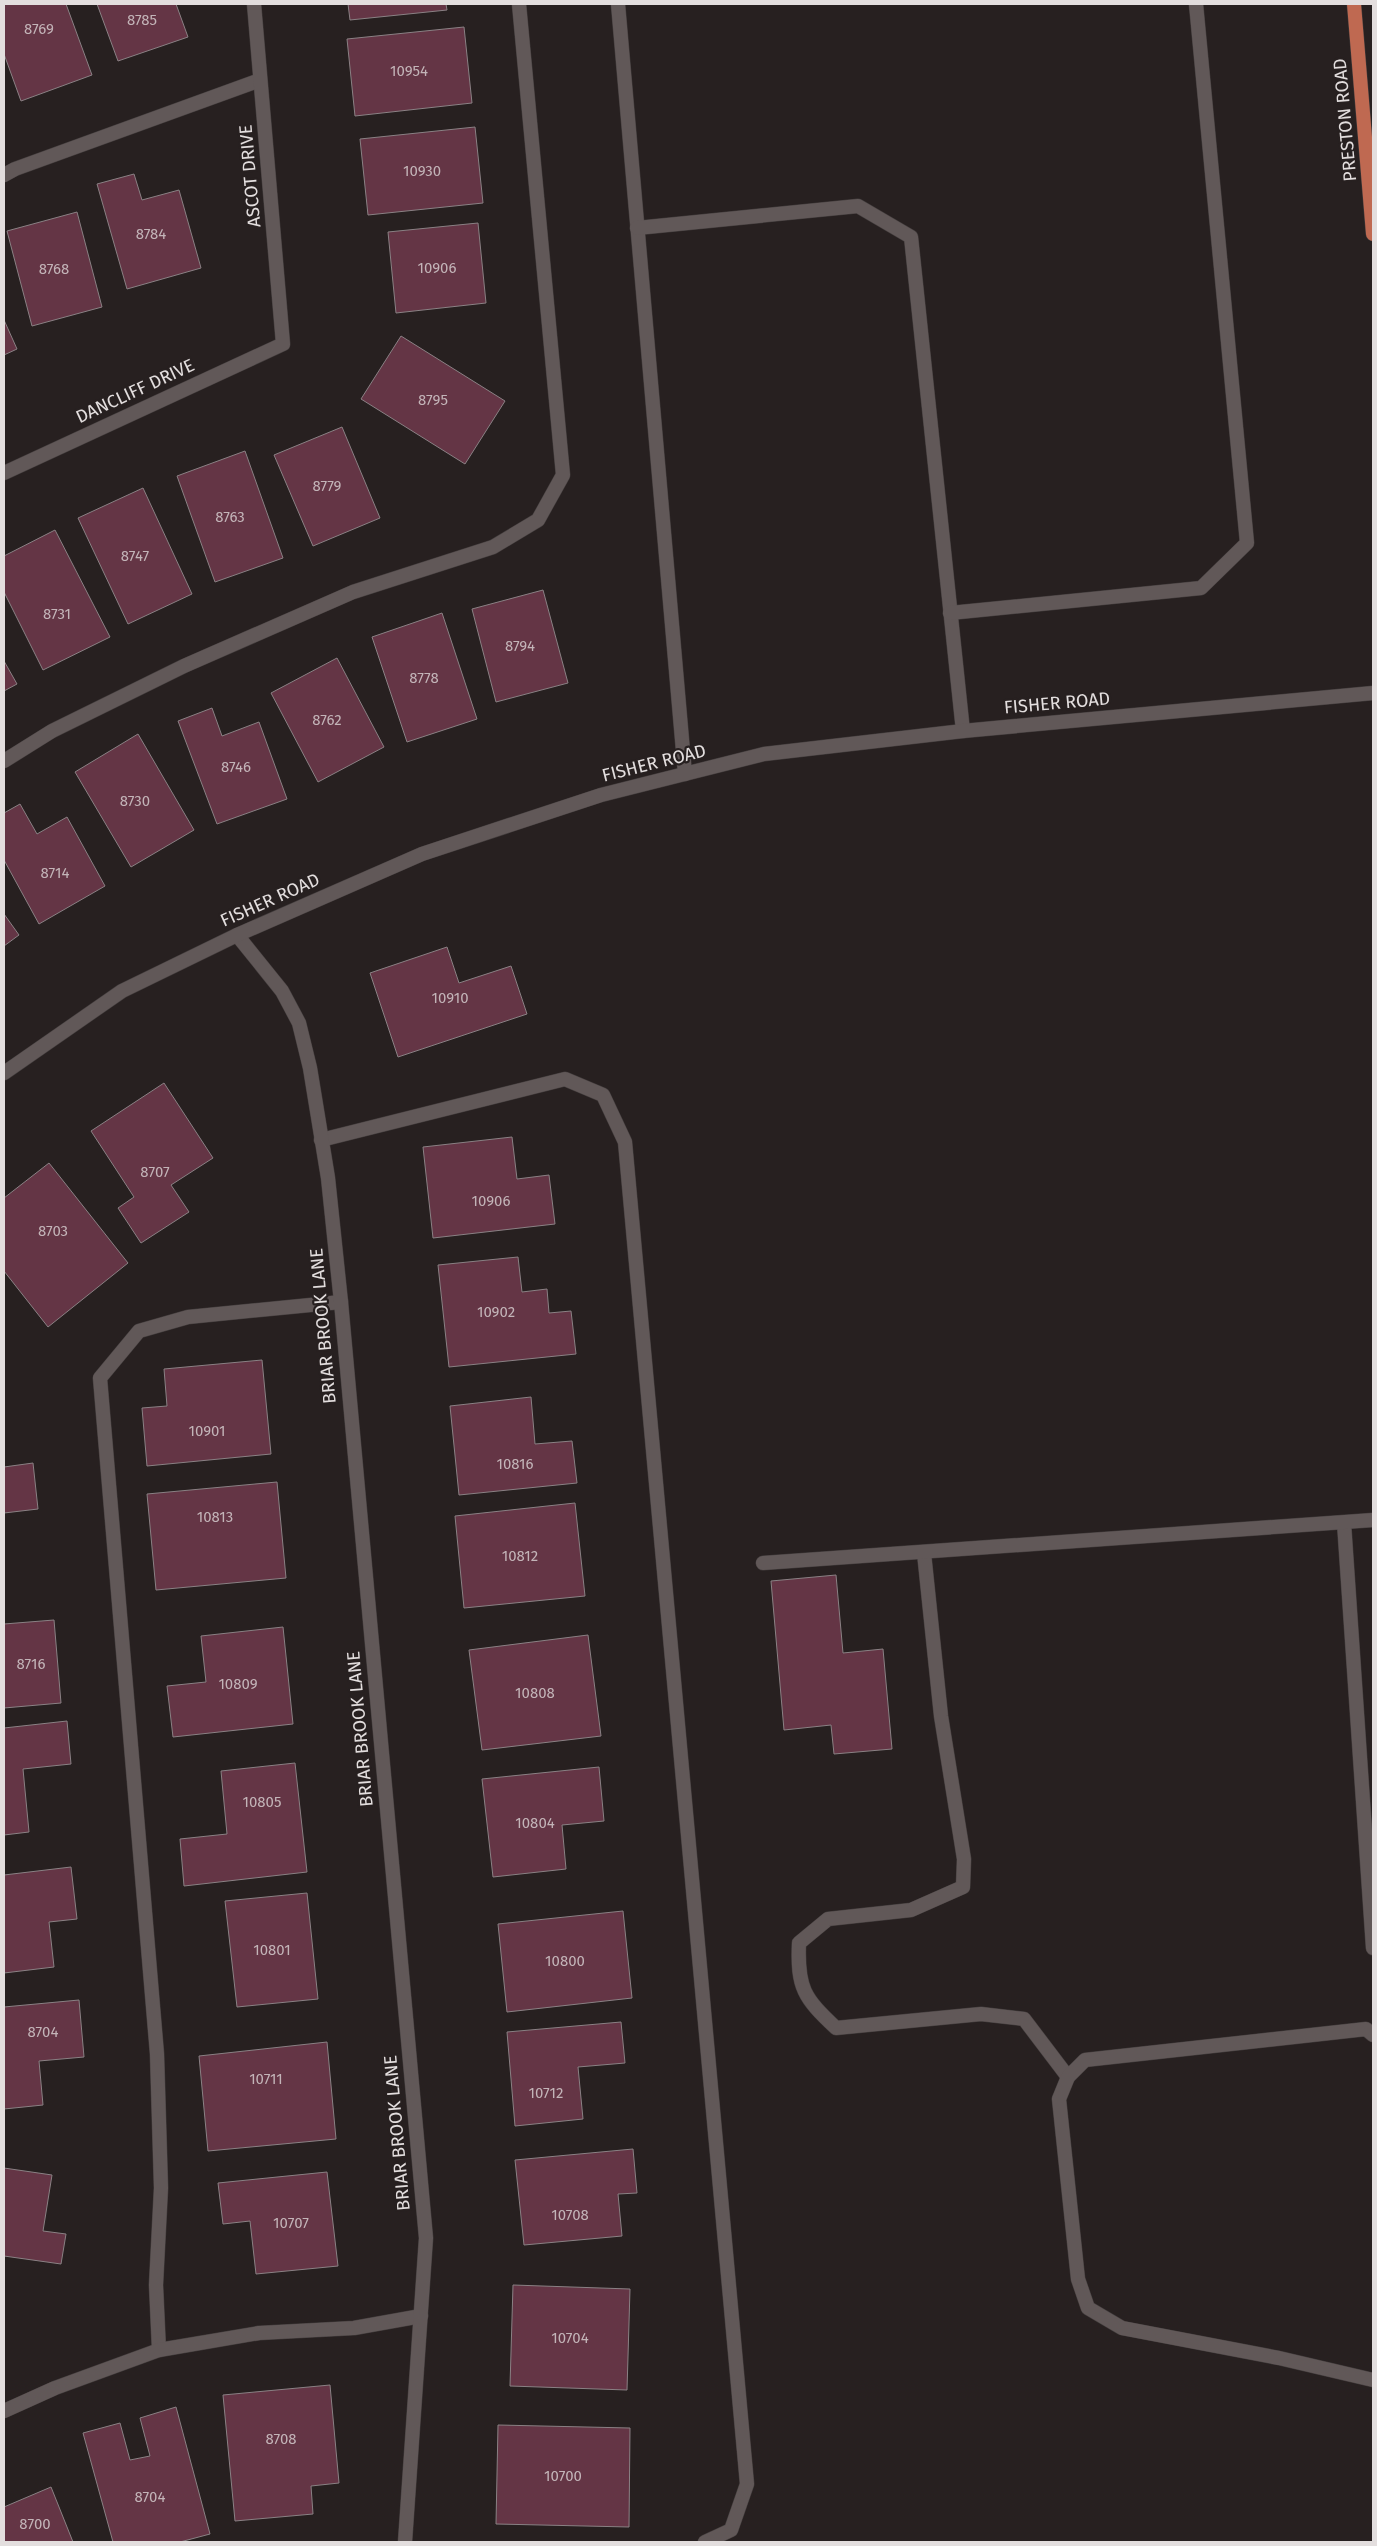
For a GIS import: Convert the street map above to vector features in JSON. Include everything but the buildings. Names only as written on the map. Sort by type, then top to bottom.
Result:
[{"type":"main road","name":"PRESTON ROAD","points":[[1354,4],[1373,234]]},
{"type":"street","name":"ASCOT DRIVE","points":[[254,4],[283,344]]},
{"type":"street","points":[[4,761],[52,731],[184,666],[353,592],[493,547],[538,520],[563,475],[519,4]]},
{"type":"street","points":[[618,4],[685,774]]},
{"type":"street","points":[[950,613],[1201,588],[1247,543],[1196,4]]},
{"type":"street","points":[[4,175],[15,168],[260,80]]},
{"type":"street","points":[[637,228],[858,206],[911,237],[963,731]]},
{"type":"street","name":"DANCLIFF DRIVE","points":[[4,473],[283,344]]},
{"type":"street","name":"FISHER ROAD","points":[[4,1073],[122,991],[237,935],[422,854],[602,795],[764,754],[963,731],[1373,693]]},
{"type":"street","name":"BRIAR BROOK LANE","points":[[237,935],[282,991],[298,1023],[310,1068],[341,1302],[426,2238],[405,2542]]},
{"type":"street","points":[[321,1140],[565,1079],[602,1095],[625,1142],[747,2484],[731,2530],[705,2542]]},
{"type":"street","points":[[159,2350],[156,2285],[161,2188],[157,2054],[100,1378],[139,1331],[188,1317],[341,1302]]},
{"type":"street","points":[[763,1563],[924,1553],[1146,1534],[1373,1520]]},
{"type":"street","points":[[1344,1523],[1373,1948]]},
{"type":"street","points":[[924,1553],[941,1716],[964,1859],[963,1887],[911,1910],[828,1919],[799,1943],[798,1973],[811,2005],[836,2028],[981,2014],[1024,2019],[1068,2077]]},
{"type":"street","points":[[1373,2035],[1366,2029],[1085,2060],[1068,2077],[1059,2100],[1078,2279],[1088,2308],[1122,2328],[1279,2358],[1373,2380]]},
{"type":"street","points":[[4,2411],[55,2388],[159,2350],[259,2333],[354,2328],[421,2316]]}]
